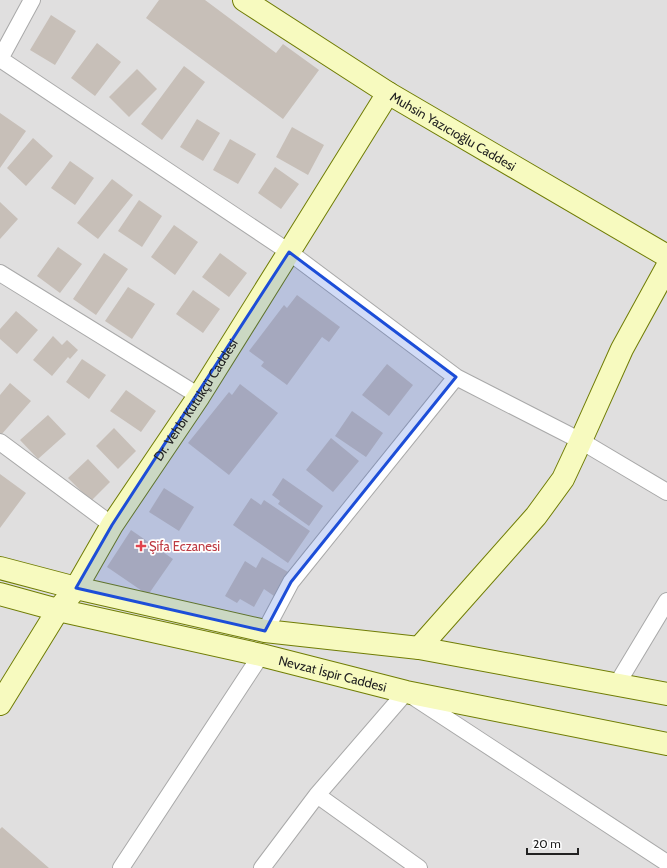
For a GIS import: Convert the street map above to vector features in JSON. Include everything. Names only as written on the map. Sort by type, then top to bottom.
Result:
[{"type":"street","points":[[32,0],[0,59],[289,252],[456,377],[581,441],[667,492]]},
{"type":"street","name":"Muhsin Yazıcıoğlu Caddesi","points":[[244,0],[388,93],[667,256]]},
{"type":"street","name":"Dr. Vehbi Kütükçü Caddesi","points":[[0,704],[58,610],[76,588],[112,525],[198,396],[388,93]]},
{"type":"street","points":[[419,648],[536,516],[563,479],[622,349],[667,267]]},
{"type":"street","points":[[0,273],[198,396]]},
{"type":"street","points":[[265,631],[291,582],[456,377]]},
{"type":"street","points":[[0,442],[112,525]]},
{"type":"street","name":"Nevzat İspir Caddesi","points":[[0,568],[76,588],[265,631],[419,648],[667,694]]},
{"type":"street","name":"Nevzat İspir Caddesi","points":[[0,594],[58,610],[261,656],[406,692],[667,744]]},
{"type":"street","points":[[616,684],[667,600]]},
{"type":"street","points":[[121,868],[261,656]]},
{"type":"street","points":[[262,868],[317,795],[406,692],[667,863]]},
{"type":"street","points":[[317,795],[419,868]]},
{"type":"highlighted area","points":[[289,252],[456,377],[291,582],[265,631],[76,588],[112,525]]},
{"type":"shaded area","points":[[0,0],[667,0],[667,868],[0,868]]},
{"type":"building","points":[[159,0],[205,0],[276,53],[283,44],[319,70],[283,119],[146,18]]},
{"type":"building","points":[[51,15],[76,31],[55,65],[30,50]]},
{"type":"building","points":[[97,43],[121,62],[95,96],[71,78]]},
{"type":"building","points":[[184,66],[205,82],[162,140],[141,124]]},
{"type":"building","points":[[137,69],[157,89],[129,117],[109,97]]},
{"type":"building","points":[[0,113],[26,131],[0,168]]},
{"type":"building","points":[[197,119],[220,133],[203,161],[180,147]]},
{"type":"building","points":[[292,127],[324,145],[308,175],[276,157]]},
{"type":"building","points":[[33,138],[53,156],[26,186],[7,168]]},
{"type":"building","points":[[230,139],[256,154],[238,184],[213,170]]},
{"type":"building","points":[[70,161],[94,178],[75,205],[51,188]]},
{"type":"building","points":[[275,167],[299,184],[281,209],[258,193]]},
{"type":"building","points":[[112,179],[133,195],[98,239],[77,223]]},
{"type":"building","points":[[139,200],[162,216],[142,247],[118,231]]},
{"type":"building","points":[[0,202],[18,219],[0,239]]},
{"type":"building","points":[[174,225],[198,242],[175,275],[151,257]]},
{"type":"building","points":[[58,247],[82,264],[60,293],[37,276]]},
{"type":"building","points":[[104,253],[128,269],[96,315],[73,299]]},
{"type":"building","points":[[220,253],[247,273],[229,297],[202,277]]},
{"type":"building","points":[[128,287],[155,304],[132,339],[105,321]]},
{"type":"building","points":[[193,290],[220,309],[203,333],[176,314]]},
{"type":"building","points":[[297,295],[340,327],[329,342],[322,337],[287,385],[261,366],[264,362],[249,351],[284,305],[287,308]]},
{"type":"building","points":[[16,311],[38,330],[17,354],[0,339],[0,329]]},
{"type":"building","points":[[53,336],[62,345],[67,340],[78,350],[70,359],[68,357],[52,376],[33,360]]},
{"type":"building","points":[[82,359],[106,375],[89,399],[66,382]]},
{"type":"building","points":[[387,364],[413,385],[389,416],[362,395]]},
{"type":"building","points":[[10,383],[31,401],[1,435],[0,395]]},
{"type":"building","points":[[240,384],[278,413],[229,475],[188,443],[229,392],[232,395]]},
{"type":"building","points":[[126,390],[156,411],[141,432],[110,411]]},
{"type":"building","points":[[352,411],[383,433],[366,457],[335,436]]},
{"type":"building","points":[[48,415],[66,434],[38,459],[20,440]]},
{"type":"building","points":[[114,428],[136,451],[118,469],[96,446]]},
{"type":"building","points":[[331,438],[359,461],[333,492],[306,470]]},
{"type":"building","points":[[88,459],[110,482],[91,501],[68,478]]},
{"type":"building","points":[[0,474],[26,493],[0,528]]},
{"type":"building","points":[[283,478],[323,506],[309,526],[278,504],[280,501],[272,495]]},
{"type":"building","points":[[164,488],[194,507],[179,531],[149,512]]},
{"type":"building","points":[[251,498],[261,505],[264,500],[310,531],[288,563],[233,525]]},
{"type":"building","points":[[131,530],[173,559],[148,595],[107,567]]},
{"type":"building","points":[[262,557],[288,572],[274,596],[264,589],[254,607],[240,599],[237,603],[225,596],[245,561],[256,568]]},
{"type":"building","points":[[2,827],[49,868],[0,868],[0,829]]},
{"type":"place","name":"Şifa Eczanesi","points":[[141,546]]}]
